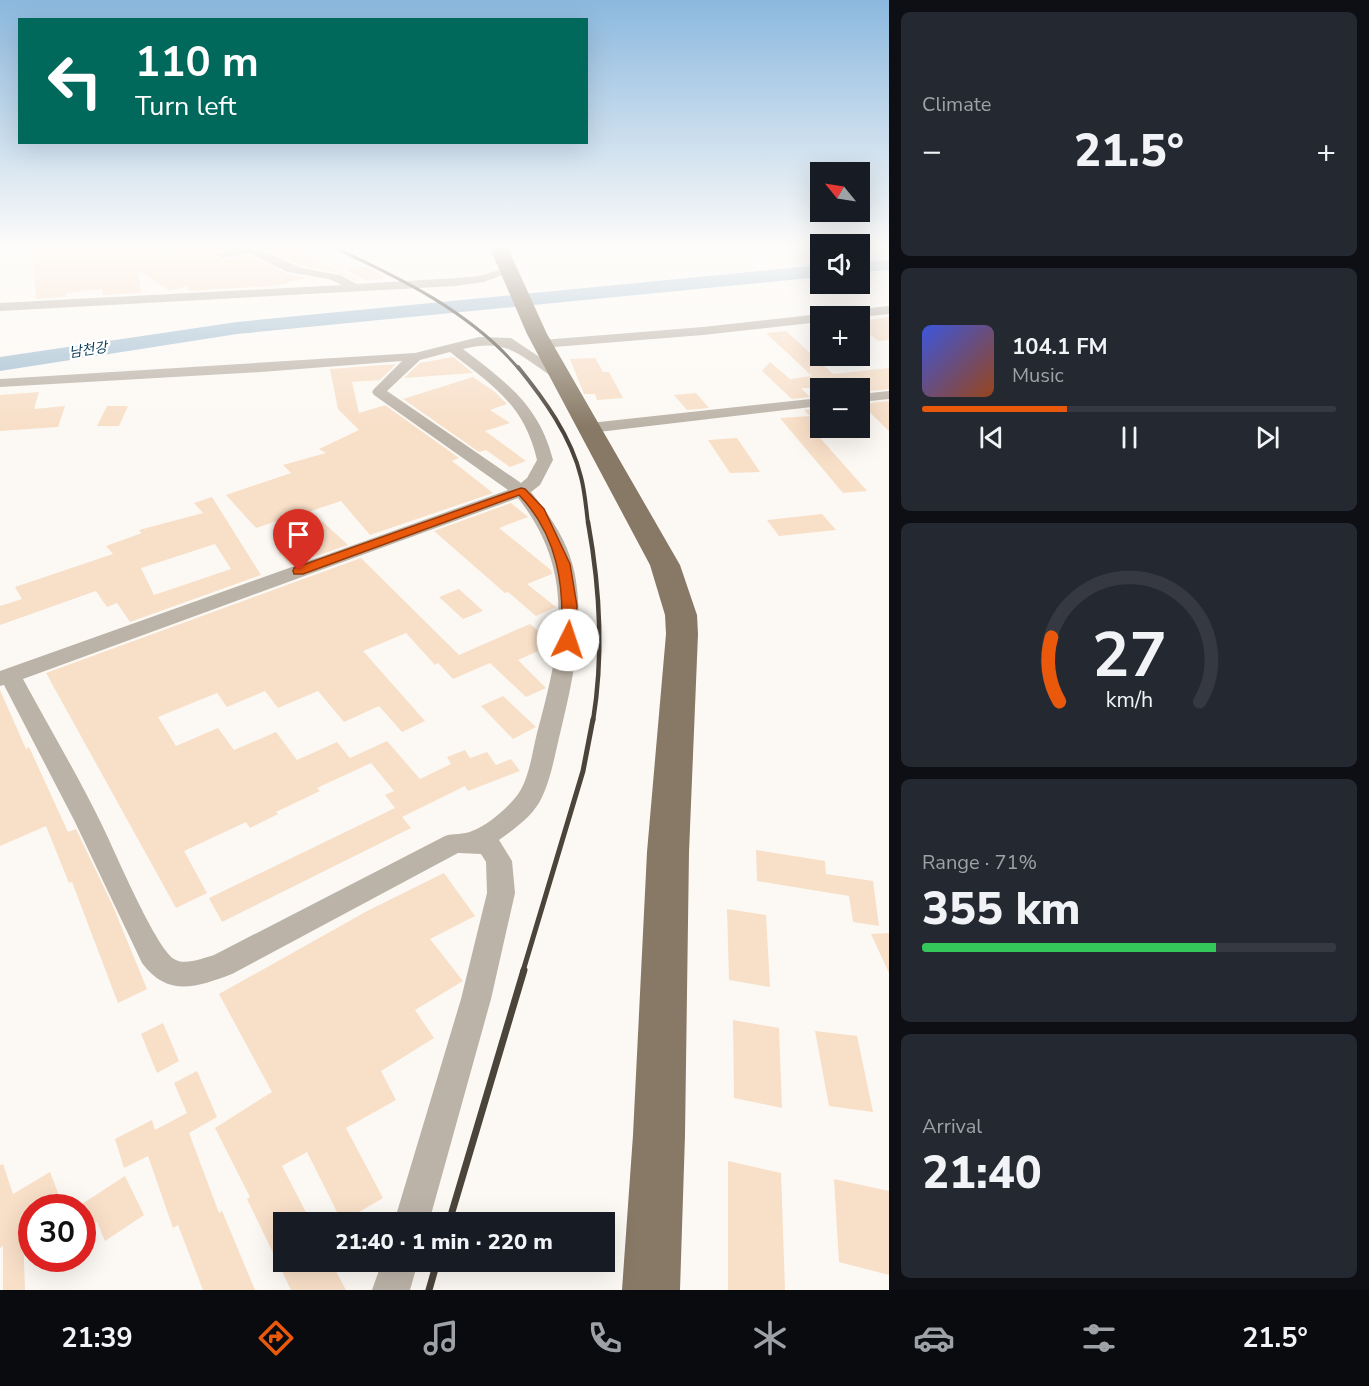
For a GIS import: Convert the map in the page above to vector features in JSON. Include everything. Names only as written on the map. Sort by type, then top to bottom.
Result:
[{"type":"main road","points":[[526,306],[546,351],[665,566],[681,615],[682,634],[668,852],[659,1135],[651,1290]]},
{"type":"street","points":[[870,312],[889,310]]},
{"type":"street","points":[[0,383],[415,357],[479,341],[506,341],[546,351],[810,319]]},
{"type":"street","points":[[414,1212],[476,999],[501,892],[499,861],[490,847],[476,842],[454,843],[222,965],[201,972],[181,975],[163,968],[152,954],[88,822],[5,677],[521,491],[534,481],[545,460],[535,426],[518,399],[453,348]]},
{"type":"street","points":[[415,357],[388,380],[379,392],[521,491],[539,509],[564,564],[570,606],[567,654],[561,687],[529,797],[516,814],[476,842]]},
{"type":"street","points":[[870,397],[889,395]]},
{"type":"street","points":[[590,428],[810,403]]},
{"type":"street","points":[[391,1290],[397,1272]]},
{"type":"building","points":[[889,317],[889,340],[878,341],[870,334],[870,320]]},
{"type":"building","points":[[786,331],[810,353],[810,366],[824,366],[833,374],[889,368],[889,389],[870,391],[870,378],[810,378],[810,388],[801,388],[810,397],[792,399],[762,371],[770,362],[790,379],[812,376],[766,333]]},
{"type":"building","points":[[453,357],[473,373],[404,378],[420,363]]},
{"type":"building","points":[[595,358],[603,372],[609,372],[623,398],[597,400],[595,394],[584,394],[570,359]]},
{"type":"building","points":[[396,364],[380,380],[352,382],[359,413],[385,405],[459,458],[452,461],[493,493],[370,535],[341,501],[311,511],[348,545],[290,565],[278,552],[315,539],[292,516],[256,528],[226,495],[291,473],[283,465],[326,453],[319,449],[359,430],[338,409],[330,369]]},
{"type":"building","points":[[473,377],[495,392],[507,404],[490,410],[510,423],[485,431],[526,461],[510,467],[486,450],[479,452],[403,399]]},
{"type":"building","points":[[39,392],[34,409],[65,406],[58,427],[0,431],[0,395]]},
{"type":"building","points":[[696,393],[709,408],[687,410],[674,395]]},
{"type":"building","points":[[889,401],[889,431],[870,413],[870,403]]},
{"type":"building","points":[[107,406],[128,406],[119,426],[97,426]]},
{"type":"building","points":[[810,416],[810,438],[820,438],[867,491],[843,493],[780,418]]},
{"type":"building","points":[[737,438],[760,472],[730,473],[708,440]]},
{"type":"building","points":[[212,497],[261,575],[130,622],[117,603],[107,607],[96,591],[0,625],[0,606],[22,599],[15,587],[113,554],[106,546],[142,533],[139,530],[203,513],[194,503]],"holes":[[[215,544],[231,569],[154,595],[141,568]]]},
{"type":"building","points":[[511,503],[528,517],[499,528],[551,570],[552,574],[527,584],[556,607],[536,616],[508,592],[505,593],[434,531]]},
{"type":"building","points":[[822,514],[836,530],[779,536],[767,520]]},
{"type":"building","points":[[361,558],[459,655],[530,624],[554,644],[518,660],[546,688],[526,697],[490,663],[453,679],[438,663],[435,665],[406,633],[363,651],[425,721],[402,732],[379,706],[344,722],[318,691],[278,708],[265,691],[227,707],[217,693],[158,717],[176,746],[218,728],[234,750],[276,732],[297,760],[337,742],[350,758],[387,741],[420,779],[451,764],[447,757],[465,750],[470,758],[487,752],[496,765],[511,759],[520,771],[468,791],[465,786],[402,817],[385,795],[394,791],[371,763],[317,788],[320,791],[276,812],[278,814],[250,828],[246,822],[184,851],[207,893],[176,908],[46,673]]},
{"type":"building","points":[[459,589],[483,611],[463,619],[439,597]]},
{"type":"building","points":[[0,690],[26,749],[29,747],[68,832],[76,829],[112,904],[147,989],[118,1003],[72,882],[69,883],[46,826],[0,846]]},
{"type":"building","points":[[503,696],[536,727],[513,739],[481,706]]},
{"type":"building","points":[[395,808],[411,828],[222,922],[209,898]]},
{"type":"building","points":[[756,850],[825,861],[826,874],[873,881],[879,926],[853,922],[849,896],[757,881]]},
{"type":"building","points":[[444,873],[475,916],[430,939],[463,981],[415,1010],[434,1038],[381,1071],[396,1100],[346,1128],[383,1198],[359,1212],[337,1212],[307,1152],[282,1166],[306,1212],[273,1212],[273,1253],[247,1199],[250,1197],[215,1128],[272,1092],[219,994],[369,910]]},
{"type":"building","points":[[727,909],[766,915],[770,987],[729,980]]},
{"type":"building","points":[[889,933],[889,973],[871,934]]},
{"type":"building","points":[[733,1020],[779,1028],[782,1108],[734,1098]]},
{"type":"building","points":[[163,1023],[179,1061],[157,1073],[141,1034]]},
{"type":"building","points":[[815,1031],[857,1036],[873,1112],[829,1106]]},
{"type":"building","points":[[197,1071],[217,1117],[189,1133],[219,1213],[222,1211],[255,1290],[203,1290],[178,1225],[173,1228],[148,1156],[124,1168],[115,1139],[152,1120],[155,1130],[187,1113],[174,1083]]},
{"type":"building","points":[[728,1161],[781,1173],[785,1290],[728,1290]]},
{"type":"building","points":[[3,1164],[13,1194],[50,1172],[59,1194],[18,1194],[18,1272],[24,1272],[25,1290],[3,1290],[3,1246],[0,1248],[0,1165]]},
{"type":"building","points":[[125,1176],[144,1215],[105,1241],[96,1223],[96,1195]]},
{"type":"building","points":[[834,1179],[889,1191],[889,1275],[839,1262]]},
{"type":"building","points":[[282,1272],[336,1272],[346,1290],[291,1290]]},
{"type":"waterway","name":"남천강","points":[[0,364],[237,328],[460,306]]},
{"type":"railway","points":[[446,306],[500,348],[519,369]]},
{"type":"railway","points":[[518,367],[547,405],[571,447],[582,483],[588,523]]},
{"type":"railway","points":[[588,522],[599,621],[599,671],[593,721]]},
{"type":"railway","points":[[523,971],[583,771],[593,719]]},
{"type":"railway","points":[[452,1212],[524,970]]},
{"type":"railway","points":[[429,1290],[434,1272]]},
{"type":"route","points":[[299,571],[521,491],[539,509],[564,564],[570,606],[568,640]]}]
